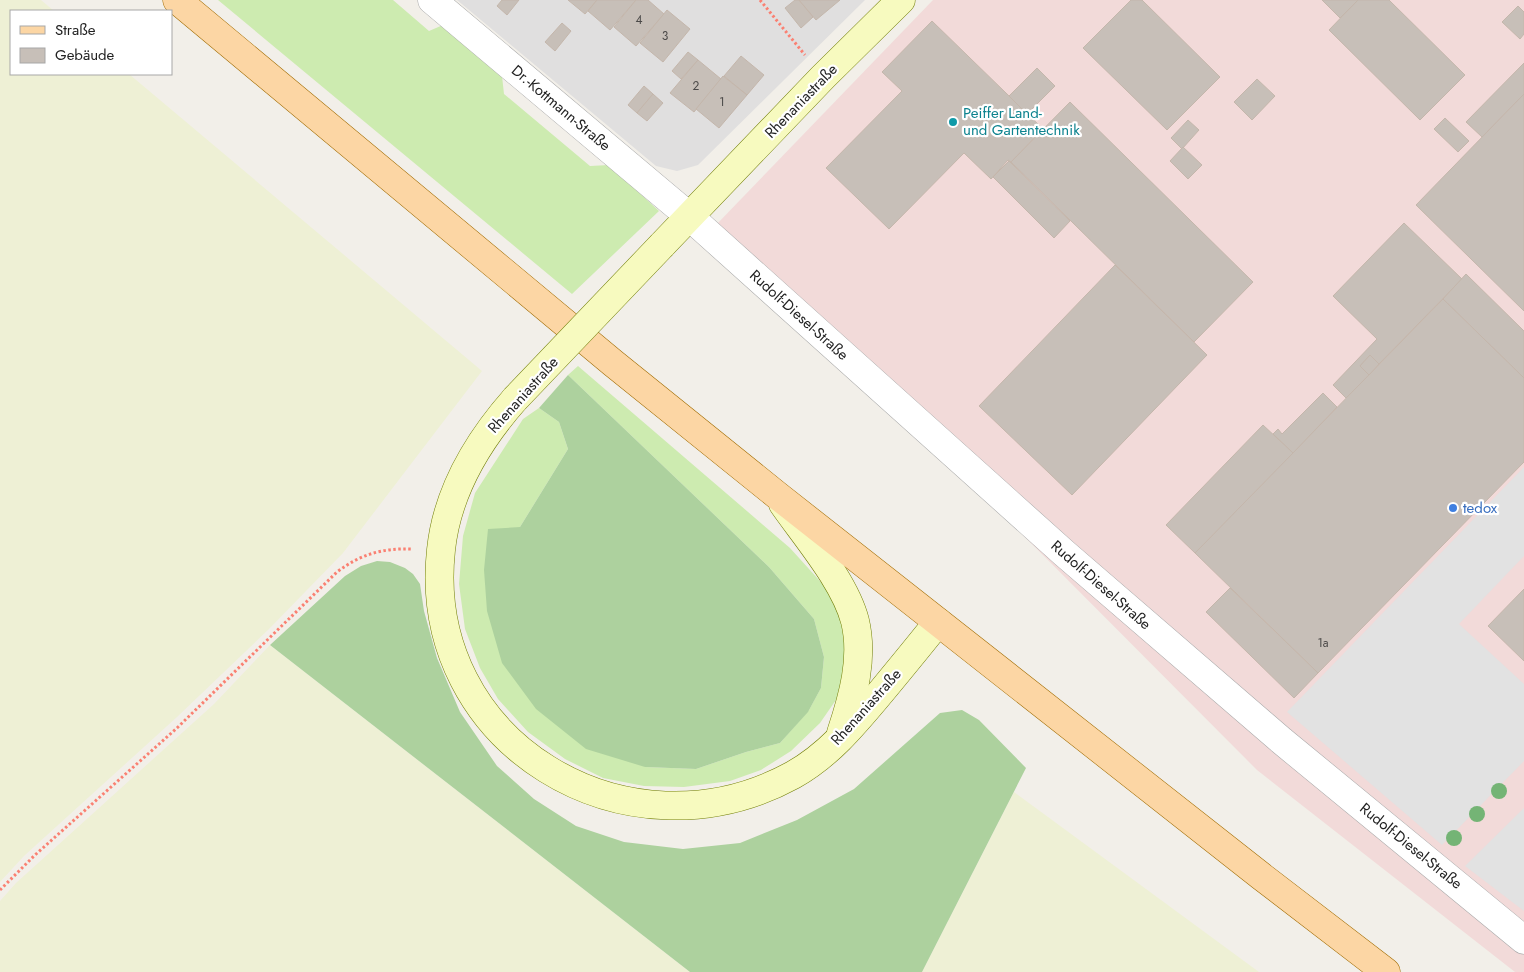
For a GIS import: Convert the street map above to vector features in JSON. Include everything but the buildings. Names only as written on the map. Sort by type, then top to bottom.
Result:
[{"type":"main road","points":[[177,0],[613,363],[778,496],[1386,972]]},
{"type":"main road","name":"Rhenaniastraße","points":[[901,0],[823,77],[515,399],[486,436],[462,476],[448,512],[441,550],[440,584],[445,628],[456,660],[474,696],[495,724],[518,748],[539,764],[581,787],[613,799],[668,806],[715,802],[749,795],[781,781],[807,766],[838,741],[938,622]]},
{"type":"main road","points":[[778,496],[837,583],[848,602],[855,620],[858,638],[856,679],[849,710],[838,741]]},
{"type":"street","name":"Dr.-Kottmann-Straße","points":[[432,0],[690,216]]},
{"type":"street","name":"Rudolf-Diesel-Straße","points":[[690,216],[1064,553],[1275,734],[1524,940]]},
{"type":"path","points":[[760,0],[823,77]]},
{"type":"path","points":[[0,890],[178,728],[337,572],[358,558],[381,551],[406,549],[441,550]]},
{"type":"shaded area","points":[[457,0],[865,0],[698,165],[677,171],[656,166]]},
{"type":"shaded area","points":[[933,0],[1524,0],[1524,972],[1515,972],[1257,770],[715,226]]},
{"type":"shaded area","points":[[1524,467],[1524,556],[1459,624],[1524,684],[1524,761],[1442,845],[1287,712]]},
{"type":"shaded area","points":[[1524,808],[1524,911],[1465,866]]},
{"type":"green space","points":[[0,0],[41,0],[53,10],[10,10],[10,75],[130,75],[482,371],[343,553],[269,629],[177,717],[24,856],[0,882]]},
{"type":"green space","points":[[218,0],[393,0],[429,31],[443,25],[502,76],[504,94],[590,166],[609,165],[659,211],[572,294]]},
{"type":"green space","points":[[578,366],[790,548],[828,590],[841,618],[847,650],[846,673],[838,697],[820,723],[791,751],[761,770],[730,781],[684,787],[644,786],[603,778],[565,759],[528,732],[498,699],[480,668],[465,629],[459,584],[463,536],[475,493],[523,419],[539,408],[559,422],[568,449],[520,527],[645,767],[696,769],[780,743],[809,710],[821,688],[824,657],[814,619],[769,567],[568,375]]},
{"type":"green space","points":[[568,375],[769,567],[814,619],[824,657],[821,688],[808,712],[780,743],[696,769],[645,767],[586,749],[536,709],[502,663],[487,611],[484,570],[488,529],[520,527],[568,449],[559,422],[539,408]]},
{"type":"green space","points":[[377,561],[390,562],[405,568],[413,574],[420,584],[424,611],[437,658],[460,712],[497,766],[534,799],[576,826],[624,842],[683,849],[740,843],[797,820],[854,789],[940,713],[962,710],[979,720],[1026,768],[922,972],[690,972],[270,645],[345,576],[361,566]]},
{"type":"green space","points":[[270,645],[690,972],[0,972],[0,901],[16,883],[214,704]]},
{"type":"green space","points":[[1014,792],[1259,972],[922,972]]},
{"type":"place","name":"Peiffer Land- und Gartentechnik","points":[[953,122]]},
{"type":"place","name":"tedox","points":[[1453,508]]}]
